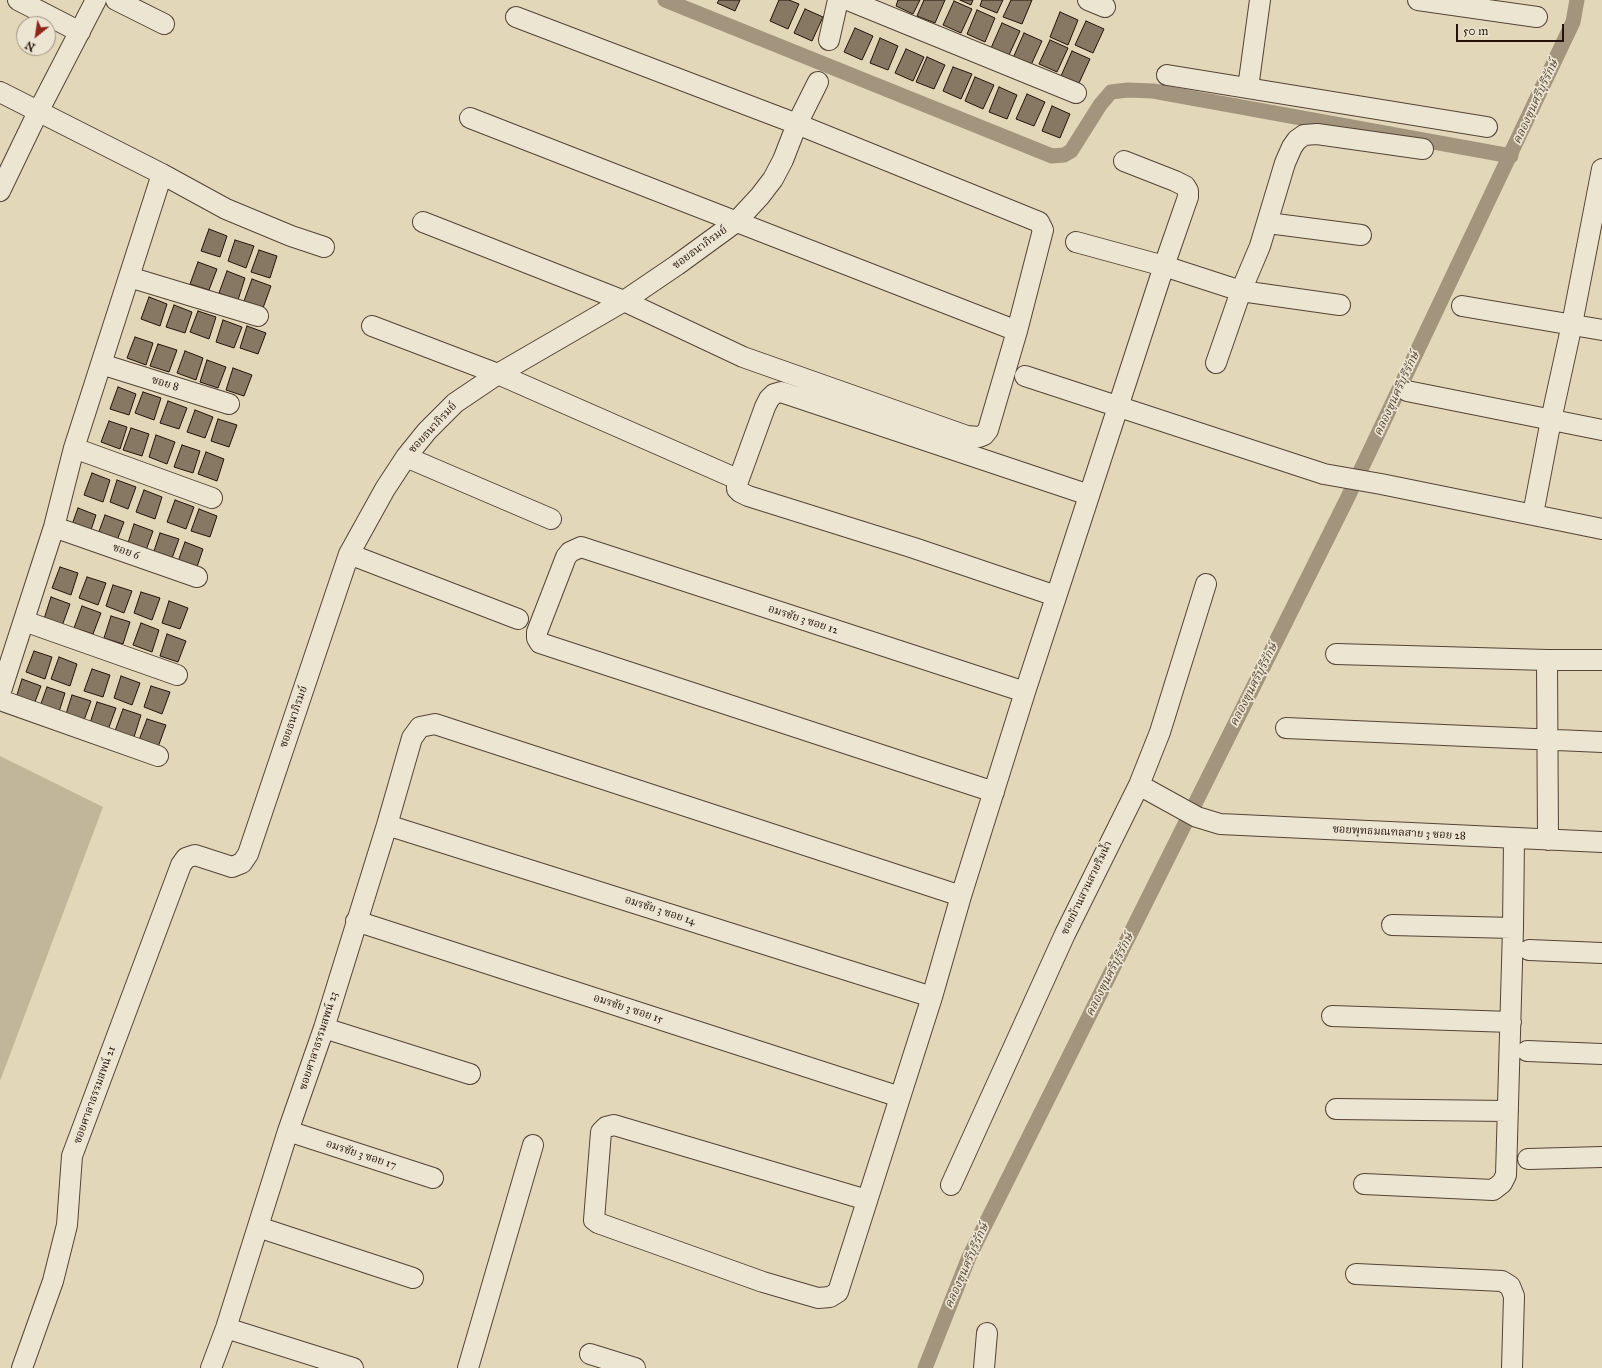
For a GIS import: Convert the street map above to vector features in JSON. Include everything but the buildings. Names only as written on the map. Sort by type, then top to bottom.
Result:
[{"type":"street","points":[[18,0],[80,32]]},
{"type":"street","points":[[0,191],[7,158],[38,112],[96,0]]},
{"type":"street","points":[[116,0],[164,24]]},
{"type":"street","points":[[829,40],[838,0]]},
{"type":"street","points":[[848,0],[1076,94]]},
{"type":"street","points":[[1248,88],[1260,0]]},
{"type":"street","points":[[1418,0],[1537,17]]},
{"type":"street","points":[[423,222],[624,301],[743,357],[973,438],[984,436],[988,430],[1017,331],[1043,230],[1039,222],[797,124],[516,17]]},
{"type":"street","points":[[1167,76],[1487,127]]},
{"type":"street","name":"ซอยธนาภิรมย์","points":[[215,861],[232,867],[242,864],[248,854],[349,554],[385,489],[406,457],[427,431],[455,403],[498,374],[624,301],[736,222],[760,196],[773,179],[783,160],[797,124],[818,82]]},
{"type":"street","points":[[0,92],[162,174],[226,209],[291,236],[324,247]]},
{"type":"street","points":[[470,118],[1017,331]]},
{"type":"street","points":[[1216,363],[1241,291],[1255,261],[1268,223],[1285,163],[1292,147],[1304,135],[1317,134],[1424,149]]},
{"type":"street","points":[[867,1200],[614,1125],[606,1127],[601,1132],[594,1220],[598,1223],[763,1282],[818,1298],[830,1297],[838,1292],[932,997],[961,896],[1025,692],[1164,266],[1188,198],[1188,191],[1184,186],[1124,161]]},
{"type":"street","points":[[1533,514],[1551,420],[1572,324],[1597,228],[1602,170]]},
{"type":"street","points":[[0,694],[54,527],[74,448],[162,174]]},
{"type":"street","points":[[1268,223],[1361,235]]},
{"type":"street","points":[[1076,242],[1164,266],[1241,291],[1340,305]]},
{"type":"street","points":[[129,277],[258,316]]},
{"type":"street","points":[[1462,306],[1602,330]]},
{"type":"street","points":[[372,326],[498,374],[728,475]]},
{"type":"street","name":"ซอย 8","points":[[101,364],[229,404]]},
{"type":"street","points":[[1025,376],[1324,474],[1533,514],[1602,529]]},
{"type":"street","points":[[1407,391],[1602,430]]},
{"type":"street","points":[[1056,596],[914,548],[748,496],[737,489],[737,484],[765,407],[774,394],[781,392],[1089,495]]},
{"type":"street","points":[[74,448],[212,498]]},
{"type":"street","points":[[406,457],[551,519]]},
{"type":"street","name":"ซอย 6","points":[[54,527],[197,577]]},
{"type":"street","name":"อมรชัย 3 ซอย 12","points":[[994,792],[540,643],[536,638],[537,632],[566,557],[570,552],[581,547],[1025,692]]},
{"type":"street","points":[[349,554],[518,619]]},
{"type":"street","name":"ซอยบ้านสวนสวยริมน้ำ","points":[[951,1185],[1065,934],[1139,786],[1160,732],[1206,584]]},
{"type":"street","points":[[24,621],[177,675]]},
{"type":"street","points":[[1336,654],[1547,660],[1602,660]]},
{"type":"street","points":[[1547,660],[1548,840]]},
{"type":"street","points":[[0,700],[158,756]]},
{"type":"street","name":"ซอยศาลาธรรมสพน์ 23","points":[[211,1368],[226,1328],[288,1131],[324,1028],[387,825],[412,738],[420,727],[435,724],[961,896]]},
{"type":"street","points":[[1286,728],[1602,742]]},
{"type":"street","name":"ซอยพุทธมณฑลสาย 3 ซอย 28","points":[[1139,786],[1197,817],[1220,824],[1602,842]]},
{"type":"street","name":"อมรชัย 3 ซอย 14","points":[[387,825],[932,997]]},
{"type":"street","points":[[1364,1184],[1493,1190],[1502,1183],[1506,1176],[1511,1022],[1514,838]]},
{"type":"street","name":"ซอยศาลาธรรมสพน์ 21","points":[[22,1368],[52,1281],[67,1225],[72,1156],[181,865],[186,858],[195,855],[215,861]]},
{"type":"street","name":"อมรชัย 3 ซอย 15","points":[[356,921],[900,1097]]},
{"type":"street","points":[[1392,925],[1513,928]]},
{"type":"street","points":[[1529,950],[1602,953]]},
{"type":"street","points":[[1332,1016],[1511,1022]]},
{"type":"street","points":[[324,1028],[470,1074]]},
{"type":"street","points":[[1527,1051],[1602,1054]]},
{"type":"street","points":[[1336,1109],[1508,1111]]},
{"type":"street","name":"อมรชัย 3 ซอย 17","points":[[288,1131],[434,1178]]},
{"type":"street","points":[[468,1368],[533,1145]]},
{"type":"street","points":[[1528,1159],[1602,1157]]},
{"type":"street","points":[[258,1228],[414,1278]]},
{"type":"street","points":[[1356,1274],[1502,1280],[1510,1286],[1514,1296],[1512,1368]]},
{"type":"street","points":[[226,1328],[353,1368]]},
{"type":"street","points":[[984,1368],[987,1333]]},
{"type":"street","points":[[590,1354],[635,1368]]},
{"type":"shaded area","points":[[0,756],[103,807],[0,1081]]},
{"type":"waterway","points":[[665,0],[1052,156],[1064,155],[1071,151],[1100,105],[1111,92],[1128,90],[1153,91],[1511,156]]},
{"type":"waterway","name":"คลองขุนศรีบุรีรักษ์","points":[[925,1368],[969,1257],[1347,499],[1573,22],[1577,0]]}]
